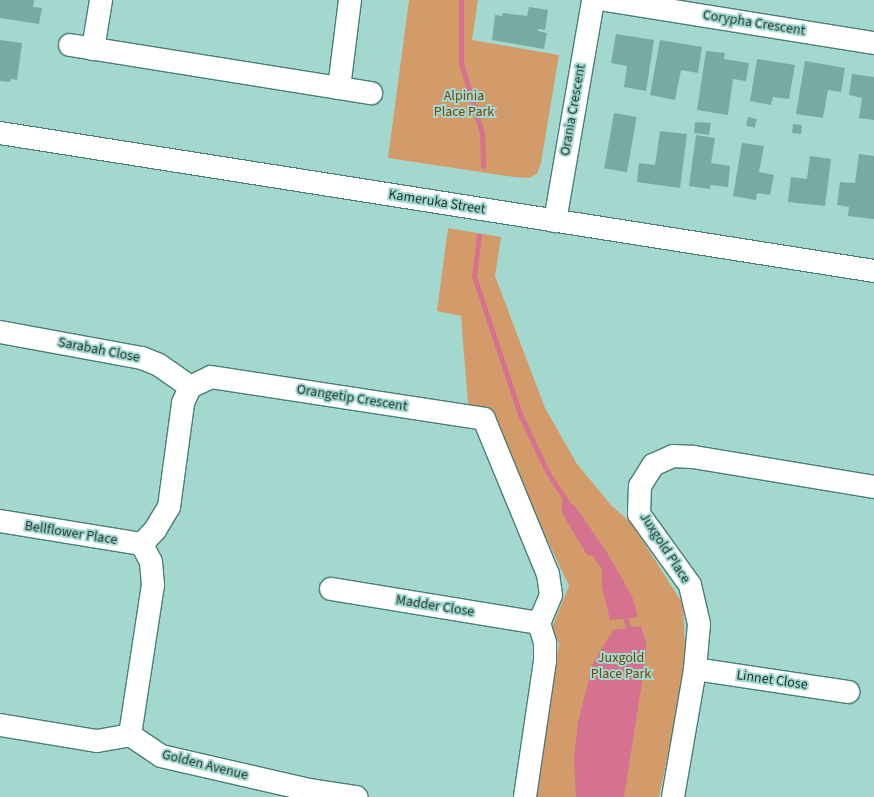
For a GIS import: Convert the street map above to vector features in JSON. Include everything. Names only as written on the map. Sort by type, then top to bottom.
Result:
[{"type":"street","points":[[93,49],[101,0]]},
{"type":"street","points":[[339,88],[350,0]]},
{"type":"street","name":"Orania Crescent","points":[[556,214],[593,0]]},
{"type":"street","name":"Corypha Crescent","points":[[605,0],[874,43]]},
{"type":"street","points":[[70,45],[372,93]]},
{"type":"street","name":"Kameruka Street","points":[[0,118],[874,271]]},
{"type":"street","name":"Kameruka Street","points":[[0,133],[556,214],[874,257]]},
{"type":"street","name":"Sarabah Close","points":[[0,332],[142,358],[159,365],[190,387]]},
{"type":"street","name":"Orangetip Crescent","points":[[190,387],[211,377],[484,419],[548,574],[551,595],[539,623]]},
{"type":"street","points":[[0,725],[97,741],[130,735],[153,585],[150,562],[142,544],[155,530],[168,507],[183,403],[190,387]]},
{"type":"street","name":"Juxgold Place","points":[[673,797],[695,669],[699,624],[690,585],[639,514],[640,486],[653,465],[673,456],[693,457],[874,487]]},
{"type":"street","name":"Bellflower Place","points":[[0,521],[142,544]]},
{"type":"street","name":"Madder Close","points":[[331,589],[539,623]]},
{"type":"street","points":[[525,797],[545,661],[545,643],[539,623]]},
{"type":"street","name":"Linnet Close","points":[[695,669],[848,692]]},
{"type":"street","name":"Golden Avenue","points":[[130,735],[161,756],[309,793],[356,797]]},
{"type":"green space","name":"Alpinia Place Park","points":[[409,0],[478,0],[472,40],[559,55],[541,163],[537,174],[529,178],[514,177],[388,158]]},
{"type":"green space","name":"Juxgold Place Park","points":[[448,228],[501,237],[495,276],[545,408],[577,464],[611,505],[632,524],[683,604],[686,669],[659,797],[534,797],[559,644],[552,627],[569,586],[486,409],[468,404],[461,316],[437,311]]},
{"type":"shaded area","points":[[562,500],[574,505],[605,549],[632,596],[638,617],[610,620],[602,587],[602,569],[593,556],[587,555],[562,513]]},
{"type":"shaded area","points":[[641,626],[646,642],[646,657],[624,797],[576,797],[574,759],[578,722],[593,663],[613,630]]},
{"type":"building","points":[[0,0],[34,0],[33,7],[42,8],[39,24],[0,18]]},
{"type":"building","points":[[529,7],[548,10],[545,30],[538,29],[538,31],[547,33],[544,49],[492,40],[495,15],[502,16],[503,13],[527,16]]},
{"type":"building","points":[[616,34],[654,40],[646,91],[624,87],[627,66],[611,63]]},
{"type":"building","points":[[0,40],[22,43],[17,80],[11,79],[10,82],[0,81]]},
{"type":"building","points":[[660,40],[702,47],[698,73],[681,70],[675,100],[650,95]]},
{"type":"building","points":[[706,51],[725,53],[724,59],[749,63],[746,81],[733,79],[728,115],[697,110]]},
{"type":"building","points":[[757,59],[795,65],[789,99],[773,97],[771,105],[750,101]]},
{"type":"building","points":[[805,61],[845,68],[841,92],[828,90],[823,118],[796,114]]},
{"type":"building","points":[[852,74],[874,77],[874,120],[859,118],[862,98],[849,95]]},
{"type":"building","points":[[614,113],[637,117],[627,172],[604,168]]},
{"type":"building","points":[[748,117],[757,119],[755,128],[746,126]]},
{"type":"building","points":[[695,122],[711,123],[709,135],[694,133]]},
{"type":"building","points":[[793,124],[802,125],[801,134],[792,133]]},
{"type":"building","points":[[660,131],[687,134],[680,188],[637,182],[639,163],[655,165]]},
{"type":"building","points":[[696,135],[715,138],[711,163],[730,166],[728,187],[710,185],[710,189],[689,186]]},
{"type":"building","points":[[742,143],[764,146],[759,172],[774,175],[770,195],[757,193],[756,200],[733,196]]},
{"type":"building","points":[[859,154],[874,156],[874,219],[848,216],[849,207],[837,205],[840,182],[855,183]]},
{"type":"building","points":[[810,156],[831,159],[825,206],[788,202],[791,177],[807,179]]},
{"type":"waterway","points":[[461,0],[461,63],[482,133],[483,166]]},
{"type":"waterway","points":[[479,236],[474,276],[520,414],[547,471],[570,507]]},
{"type":"waterway","points":[[624,614],[630,632]]}]
